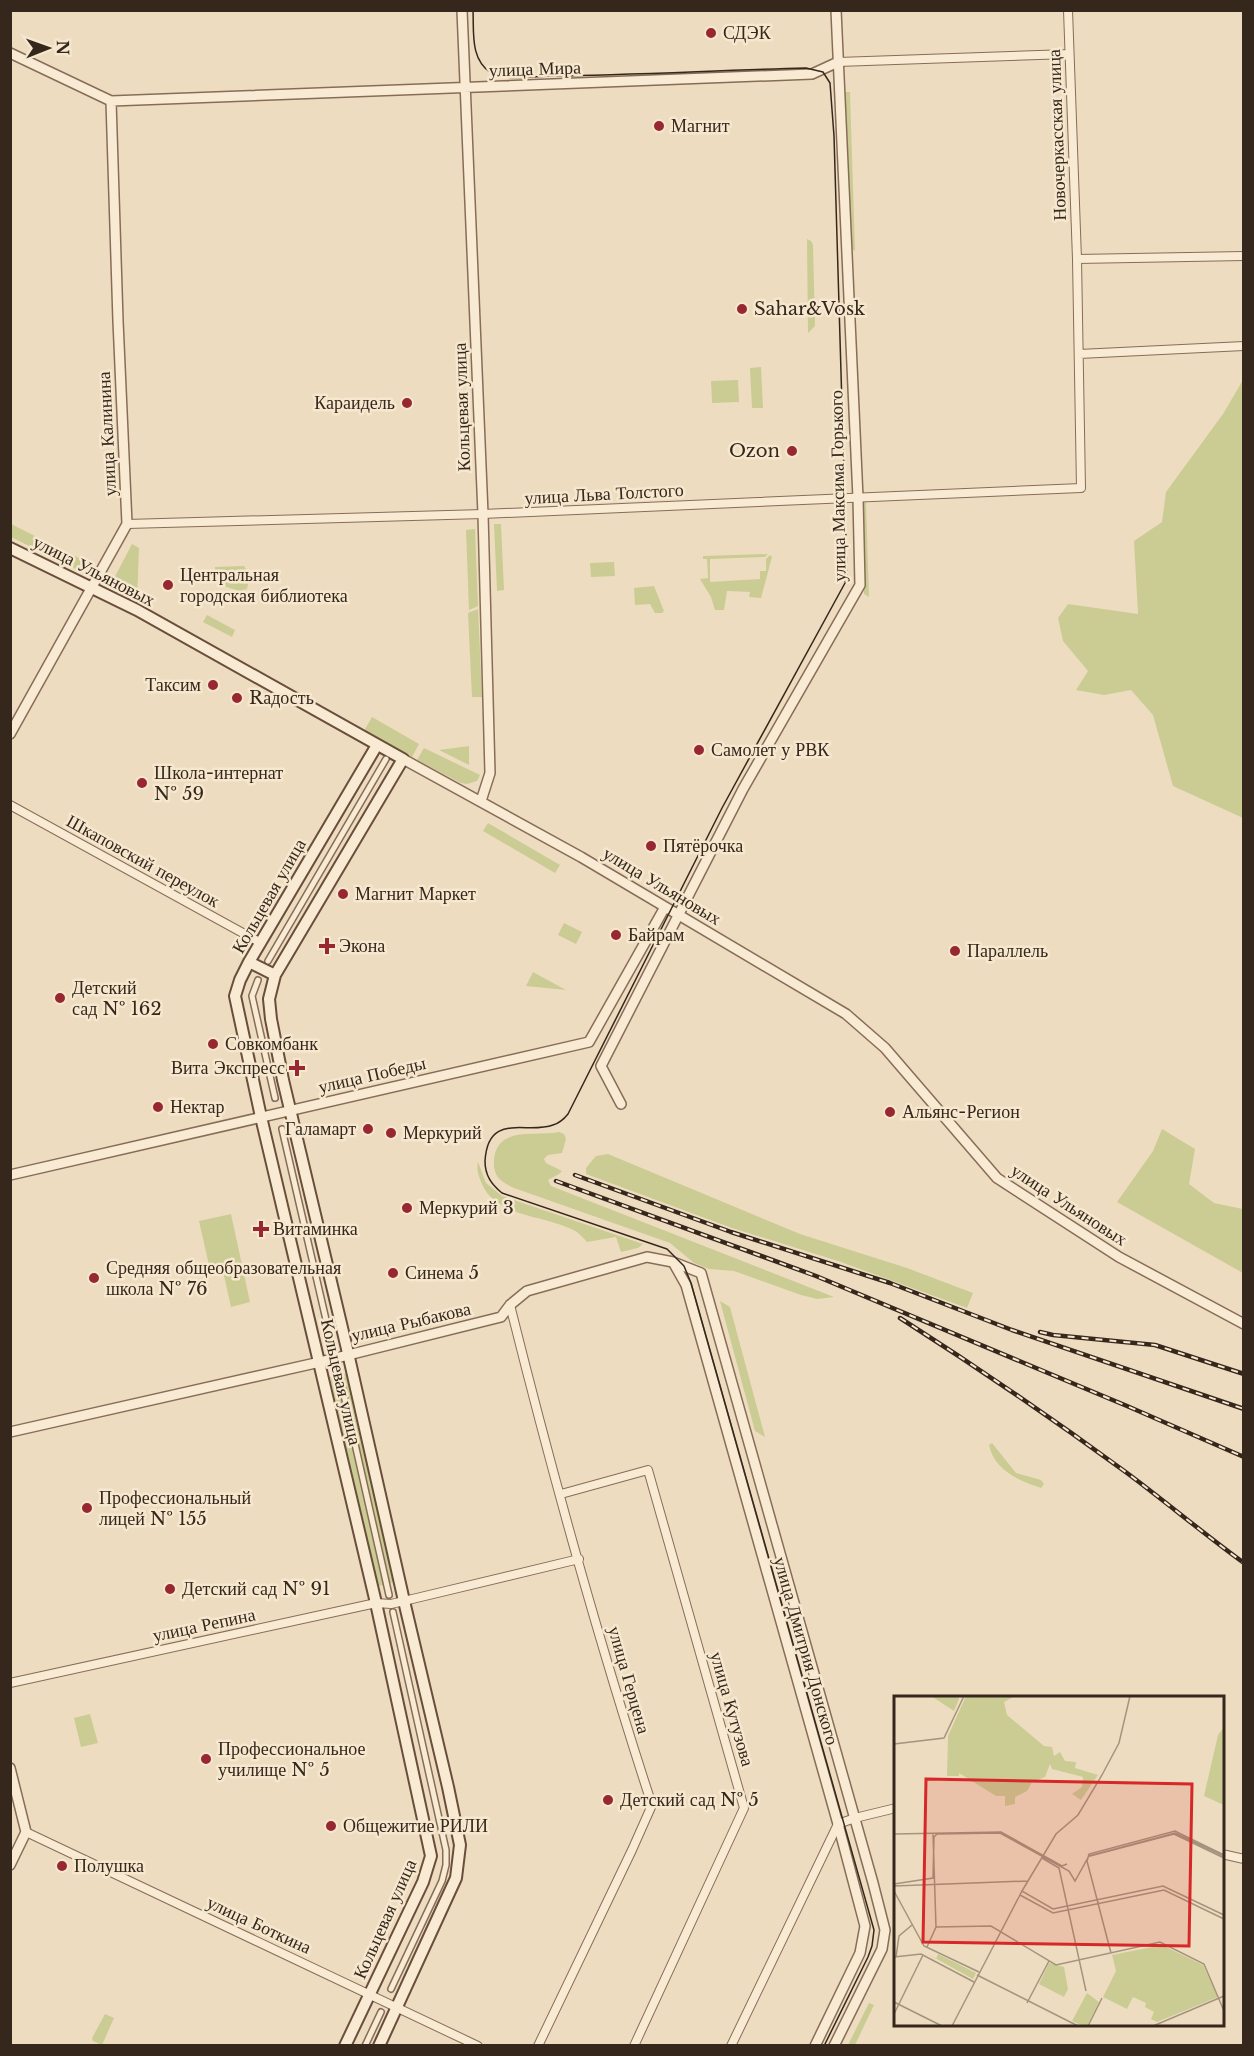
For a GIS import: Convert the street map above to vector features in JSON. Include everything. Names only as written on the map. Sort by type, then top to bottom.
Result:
[{"type":"main road","name":"улица Ульяновых","points":[[10,548],[94,587],[403,759]]},
{"type":"main road","name":"Кольцевая улица","points":[[345,2046],[423,1882],[431,1856],[376,1603],[261,1117],[235,996],[249,962],[377,745]]},
{"type":"main road","name":"Кольцевая улица","points":[[380,2046],[456,1878],[460,1845],[291,1110],[271,1019],[270,999],[275,975],[403,759]]},
{"type":"main road","points":[[249,962],[275,975]]},
{"type":"street","name":"Кольцевая улица","points":[[462,10],[483,514],[490,773],[481,801]]},
{"type":"street","name":"улица Максима Горького","points":[[621,1104],[601,1066],[743,789],[860,585],[836,10]]},
{"type":"street","name":"Новочеркасская улица","points":[[1068,10],[1077,259],[1081,488]]},
{"type":"street","name":"улица Мира","points":[[10,53],[111,101],[812,74],[838,62],[1069,54]]},
{"type":"street","name":"улица Калинина","points":[[111,101],[118,321],[128,524]]},
{"type":"street","points":[[1077,259],[1244,256]]},
{"type":"street","points":[[1078,354],[1244,346]]},
{"type":"street","name":"улица Льва Толстого","points":[[128,524],[483,514],[1081,488]]},
{"type":"street","points":[[10,734],[128,524]]},
{"type":"street","points":[[268,961],[386,759]]},
{"type":"street","name":"улица Ульяновых","points":[[403,759],[481,801],[846,1014],[885,1048],[997,1178],[1119,1257],[1244,1324]]},
{"type":"street","name":"Шкаповский переулок","points":[[10,805],[261,943]]},
{"type":"street","name":"улица Победы","points":[[10,1174],[589,1042],[665,907]]},
{"type":"street","points":[[258,980],[252,996],[275,1098]]},
{"type":"street","points":[[282,1129],[333,1350]]},
{"type":"street","name":"улица Рыбакова","points":[[10,1432],[320,1362],[348,1353],[501,1317],[510,1305],[527,1291],[647,1257],[673,1262],[701,1273]]},
{"type":"street","name":"улица Дмитрия Донского","points":[[673,1262],[686,1285],[865,1926],[860,1953],[815,2046]]},
{"type":"street","name":"улица Дмитрия Донского","points":[[701,1273],[885,1930],[882,1949],[834,2046]]},
{"type":"street","name":"улица Герцена","points":[[510,1305],[629,1736],[652,1804],[538,2046]]},
{"type":"street","points":[[337,1364],[389,1595]]},
{"type":"street","name":"улица Кутузова","points":[[561,1494],[648,1470],[744,1808],[634,2046]]},
{"type":"street","name":"улица Репина","points":[[10,1683],[376,1603],[404,1602],[579,1559]]},
{"type":"street","points":[[392,1989],[442,1881],[446,1857],[393,1612]]},
{"type":"street","points":[[10,1768],[26,1832],[10,1865]]},
{"type":"street","points":[[731,2046],[838,1824],[894,1808]]},
{"type":"street","name":"улица Боткина","points":[[26,1832],[478,2046]]},
{"type":"street","points":[[1224,1854],[1244,1859]]},
{"type":"street","points":[[365,2046],[381,2012]]},
{"type":"green space","points":[[845,92],[850,92],[855,251],[850,248]]},
{"type":"green space","points":[[807,239],[813,245],[815,326],[808,333]]},
{"type":"green space","points":[[761,367],[763,408],[752,408],[750,368]]},
{"type":"green space","points":[[738,380],[739,402],[712,403],[711,381]]},
{"type":"green space","points":[[1243,380],[1243,818],[1173,786],[1153,715],[1131,690],[1104,695],[1076,690],[1088,671],[1063,641],[1058,618],[1068,604],[1138,614],[1134,541],[1162,522],[1166,492],[1223,414]]},
{"type":"green space","points":[[866,502],[869,597],[864,594],[862,503]]},
{"type":"green space","points":[[11,524],[87,562],[82,572],[11,537]]},
{"type":"green space","points":[[494,524],[501,524],[504,590],[497,591]]},
{"type":"green space","points":[[475,529],[478,606],[469,610],[466,530]]},
{"type":"green space","points":[[132,544],[139,548],[137,601],[110,586]]},
{"type":"green space","points":[[768,554],[765,557],[710,559],[710,582],[760,579],[760,571],[766,571],[766,559],[770,555],[772,557],[761,598],[749,597],[750,592],[727,591],[724,610],[715,610],[711,597],[700,579],[708,578],[707,559],[703,559],[703,556]]},
{"type":"green space","points":[[614,562],[615,576],[591,577],[590,563]]},
{"type":"green space","points":[[244,566],[250,575],[247,589],[239,591],[215,583],[215,567]]},
{"type":"green space","points":[[654,586],[664,611],[662,613],[655,613],[650,604],[635,605],[634,588]]},
{"type":"green space","points":[[478,609],[482,697],[472,697],[468,613]]},
{"type":"green space","points":[[207,615],[235,630],[232,637],[203,622]]},
{"type":"green space","points":[[372,717],[419,744],[412,757],[364,731]]},
{"type":"green space","points":[[469,746],[469,765],[439,750]]},
{"type":"green space","points":[[424,748],[480,775],[477,781],[461,783],[417,760]]},
{"type":"green space","points":[[488,823],[560,865],[555,873],[483,831]]},
{"type":"green space","points":[[564,923],[582,932],[576,944],[558,935]]},
{"type":"green space","points":[[533,972],[566,990],[526,986]]},
{"type":"green space","points":[[1162,1129],[1195,1149],[1189,1184],[1214,1203],[1243,1209],[1243,1273],[1117,1202],[1153,1151]]},
{"type":"green space","points":[[559,1132],[564,1134],[566,1139],[562,1153],[548,1155],[544,1159],[546,1163],[562,1171],[548,1180],[551,1186],[834,1297],[817,1299],[734,1271],[709,1269],[694,1263],[670,1243],[514,1188],[498,1178],[494,1160],[502,1142],[519,1135]]},
{"type":"green space","points":[[608,1154],[800,1234],[907,1268],[973,1293],[967,1308],[838,1261],[732,1228],[586,1174],[586,1168],[596,1156]]},
{"type":"green space","points":[[478,1162],[486,1183],[502,1196],[643,1244],[638,1248],[621,1252],[616,1237],[587,1242],[577,1232],[565,1226],[511,1210],[489,1195],[479,1176]]},
{"type":"green space","points":[[231,1214],[250,1302],[231,1307],[223,1271],[209,1265],[199,1221]]},
{"type":"green space","points":[[720,1301],[730,1307],[765,1437],[755,1431]]},
{"type":"green space","points":[[347,1373],[395,1582],[389,1583],[341,1375]]},
{"type":"green space","points":[[336,1376],[383,1585],[378,1586],[330,1377]]},
{"type":"green space","points":[[992,1443],[1016,1473],[1041,1480],[1044,1484],[1041,1488],[1016,1478],[1002,1468],[992,1454],[989,1445]]},
{"type":"green space","points":[[90,1714],[98,1743],[81,1747],[74,1718]]},
{"type":"green space","points":[[269,1929],[310,1949],[304,1953],[268,1936]]},
{"type":"green space","points":[[869,2003],[874,2005],[855,2045],[848,2045]]},
{"type":"green space","points":[[105,2014],[114,2018],[102,2045],[93,2041],[92,2038]]},
{"type":"tram line","points":[[473,10],[474,45],[479,60],[491,73],[503,77],[806,68],[823,72],[830,83],[834,136],[847,575],[845,583],[722,808],[568,1114],[562,1121],[553,1125],[501,1130],[493,1136],[485,1161],[489,1179],[502,1193],[667,1249],[684,1266],[691,1283],[874,1930],[868,1957],[824,2046]]},
{"type":"railway","points":[[575,1175],[731,1232],[890,1283],[1012,1330],[1244,1409]]},
{"type":"railway","points":[[556,1181],[816,1276],[1244,1457]]},
{"type":"railway","points":[[900,1318],[1071,1433],[1244,1563]]},
{"type":"railway","points":[[1040,1332],[1155,1345],[1244,1374]]},
{"type":"place","name":"СДЭК","points":[[711,33]]},
{"type":"place","name":"Магнит","points":[[659,126]]},
{"type":"place","name":"Sahar&Vosk","points":[[742,309]]},
{"type":"place","name":"Караидель","points":[[407,403]]},
{"type":"place","name":"Ozon","points":[[792,451]]},
{"type":"place","name":"Центральная городская библиотека","points":[[168,585]]},
{"type":"place","name":"Таксим","points":[[213,685]]},
{"type":"place","name":"Rадость","points":[[237,698]]},
{"type":"place","name":"Самолет у РВК","points":[[699,750]]},
{"type":"place","name":"Школа-интернат № 59","points":[[142,783]]},
{"type":"place","name":"Пятёрочка","points":[[651,846]]},
{"type":"place","name":"Магнит Маркет","points":[[343,894]]},
{"type":"place","name":"Байрам","points":[[616,935]]},
{"type":"place","name":"Экона","points":[[327,946]]},
{"type":"place","name":"Параллель","points":[[955,951]]},
{"type":"place","name":"Детский сад № 162","points":[[60,998]]},
{"type":"place","name":"Совкомбанк","points":[[213,1044]]},
{"type":"place","name":"Вита Экспресс","points":[[297,1068]]},
{"type":"place","name":"Нектар","points":[[158,1107]]},
{"type":"place","name":"Альянс-Регион","points":[[890,1112]]},
{"type":"place","name":"Галамарт","points":[[368,1129]]},
{"type":"place","name":"Меркурий","points":[[391,1133]]},
{"type":"place","name":"Меркурий 3","points":[[407,1208]]},
{"type":"place","name":"Витаминка","points":[[261,1229]]},
{"type":"place","name":"Синема 5","points":[[393,1273]]},
{"type":"place","name":"Средняя общеобразовательная школа № 76","points":[[94,1278]]},
{"type":"place","name":"Профессиональный лицей № 155","points":[[87,1508]]},
{"type":"place","name":"Детский сад № 91","points":[[170,1589]]},
{"type":"place","name":"Профессиональное училище № 5","points":[[206,1759]]},
{"type":"place","name":"Детский сад № 5","points":[[608,1800]]},
{"type":"place","name":"Общежитие РИЛИ","points":[[331,1826]]},
{"type":"place","name":"Полушка","points":[[62,1866]]}]
